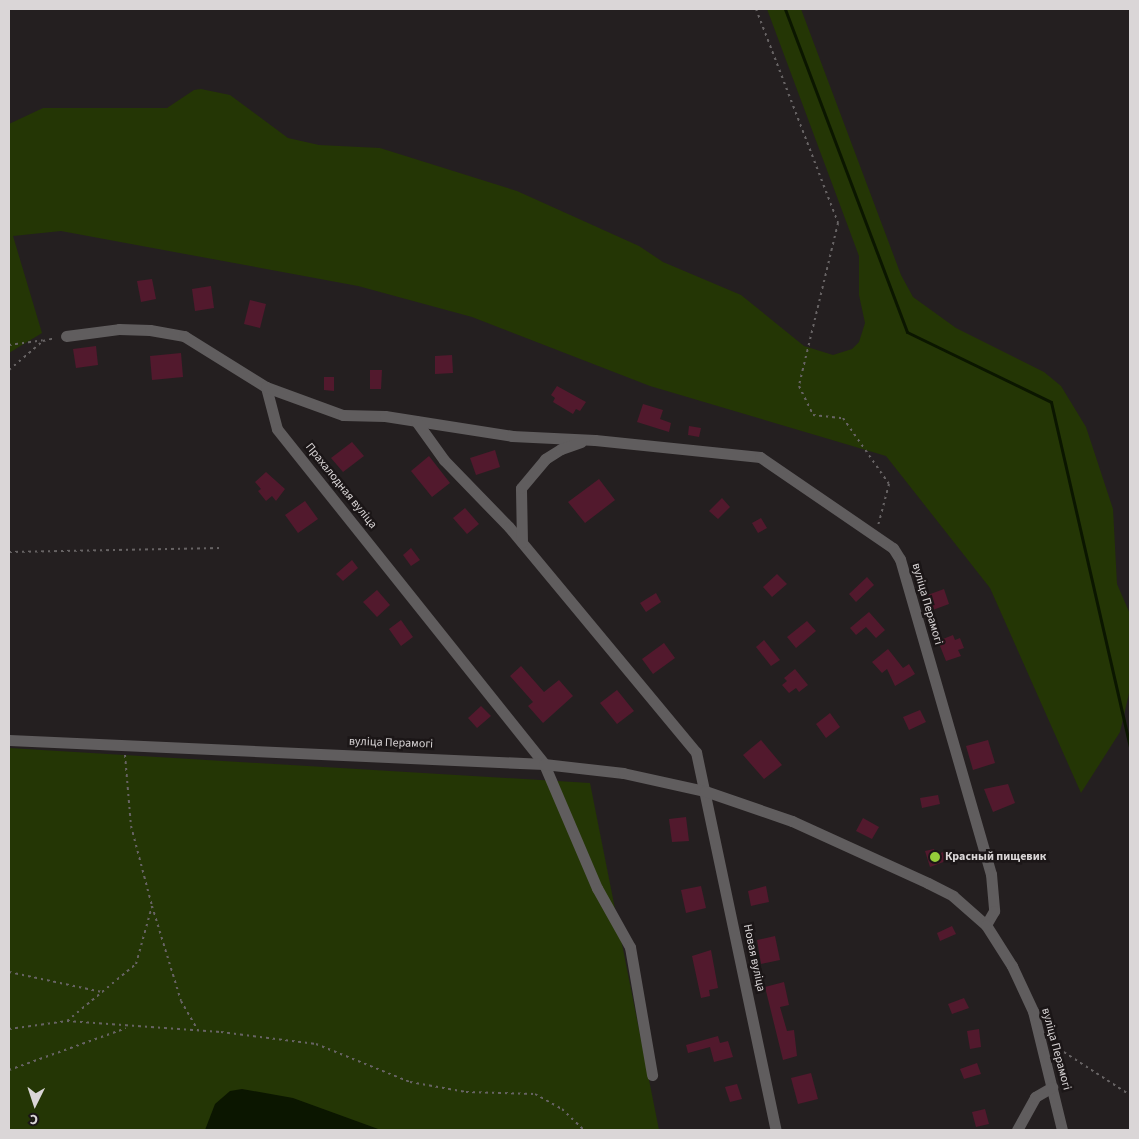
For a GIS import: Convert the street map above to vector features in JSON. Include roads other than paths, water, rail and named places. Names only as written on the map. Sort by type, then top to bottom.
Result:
[{"type":"street","points":[[66,336],[119,329],[150,330],[184,336],[266,386]]},
{"type":"street","name":"вуліца Перамогі","points":[[266,386],[343,415],[416,421],[512,436],[595,440],[760,457],[876,536],[892,548],[900,559],[991,874],[994,911],[986,925]]},
{"type":"street","name":"Прахалодная вуліца","points":[[266,386],[277,429],[544,764],[597,888],[630,947],[652,1075]]},
{"type":"street","points":[[416,421],[444,460],[522,542],[689,741],[696,752],[705,792]]},
{"type":"street","name":"вуліца Перамогі","points":[[522,542],[519,504],[521,488],[529,476],[561,449],[595,440]]},
{"type":"street","name":"вуліца Перамогі","points":[[9,740],[544,764],[623,772],[705,792],[792,821],[953,896],[986,925],[1012,966],[1033,1011],[1062,1130]]},
{"type":"street","name":"Новая вуліца","points":[[705,792],[776,1130]]},
{"type":"street","points":[[1017,1130],[1035,1097],[1052,1087]]},
{"type":"waterway","points":[[785,9],[907,332],[1051,402],[1130,748]]},
{"type":"place","name":"Красный пищевик","points":[[935,857]]}]
